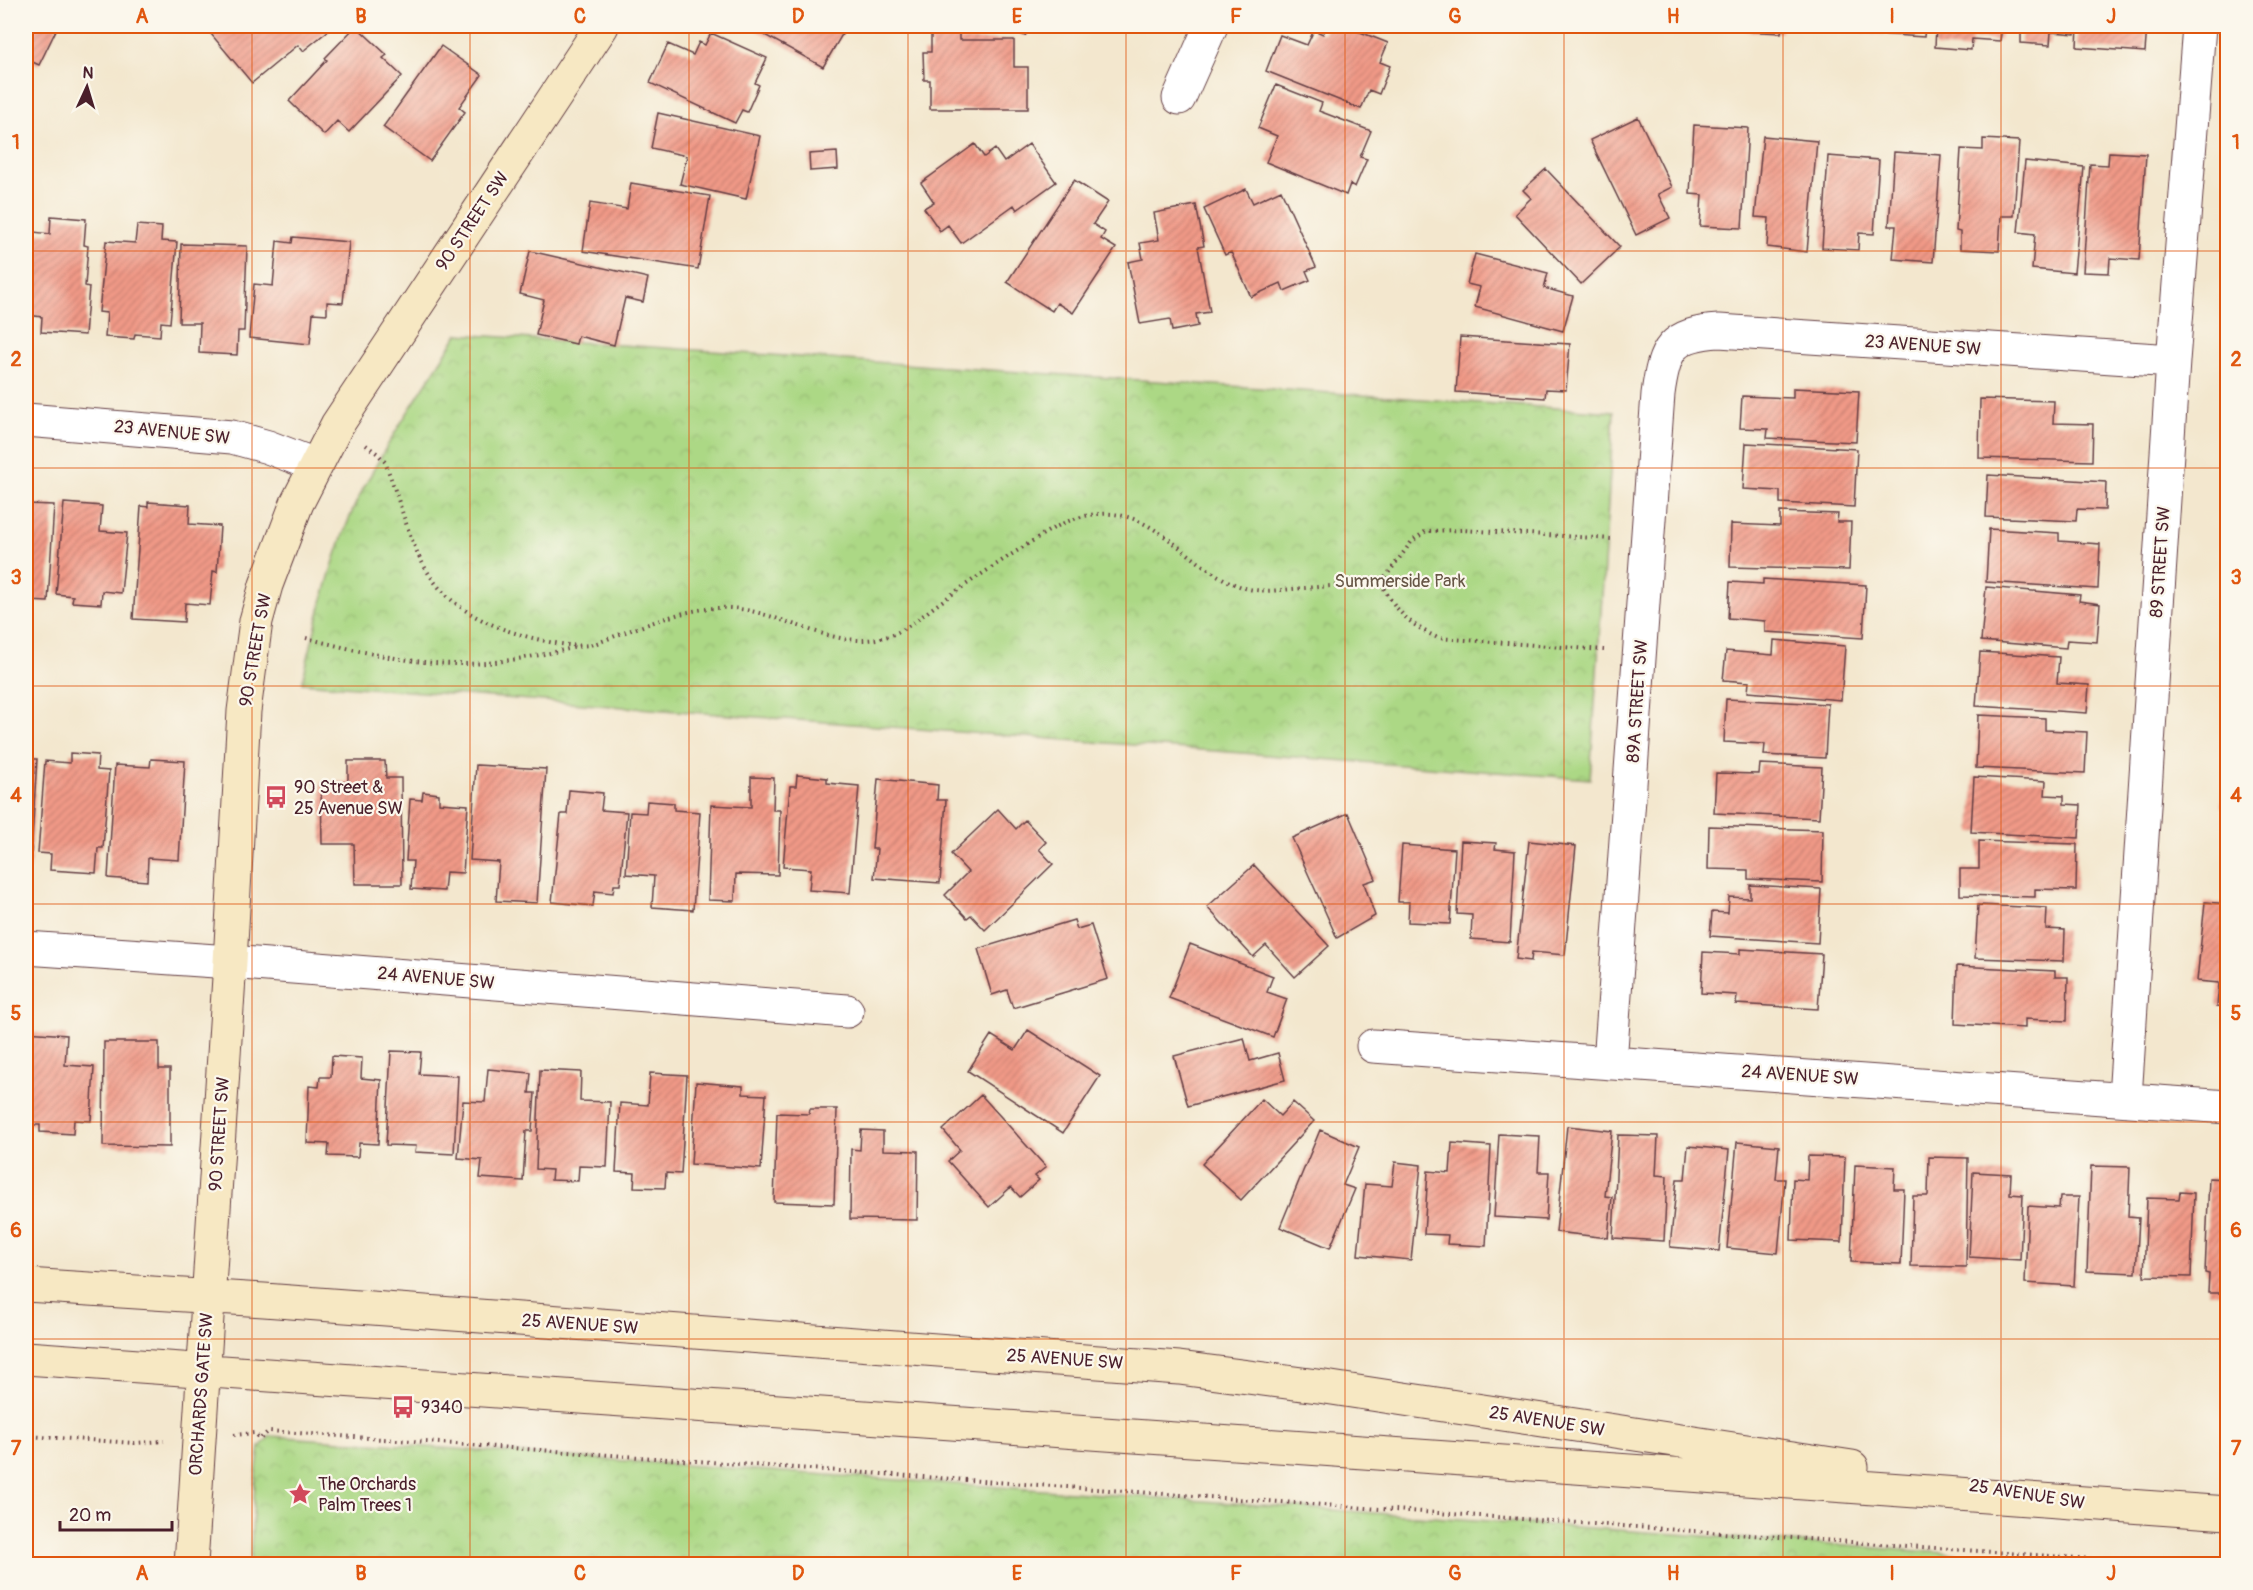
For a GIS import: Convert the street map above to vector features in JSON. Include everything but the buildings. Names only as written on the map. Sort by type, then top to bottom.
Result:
[{"type":"main road","name":"90 STREET SW","points":[[208,1296],[244,711],[256,621],[266,585],[279,548],[315,465],[358,392],[602,26]]},
{"type":"main road","name":"25 AVENUE SW","points":[[26,1285],[208,1296],[1179,1368],[1325,1387],[2097,1504]]},
{"type":"main road","name":"ORCHARDS GATE SW","points":[[190,1564],[208,1296]]},
{"type":"main road","name":"25 AVENUE SW","points":[[26,1358],[2228,1513]]},
{"type":"street","points":[[1179,98],[1211,26]]},
{"type":"street","name":"89 STREET SW","points":[[2125,1098],[2174,361],[2199,26]]},
{"type":"street","name":"23 AVENUE SW","points":[[1676,343],[1688,335],[1719,331],[2174,361]]},
{"type":"street","name":"89A STREET SW","points":[[1610,1063],[1659,384],[1665,358],[1676,343]]},
{"type":"street","name":"23 AVENUE SW","points":[[26,420],[232,437],[268,447],[315,465]]},
{"type":"street","name":"24 AVENUE SW","points":[[26,948],[847,1011]]},
{"type":"street","name":"24 AVENUE SW","points":[[1373,1046],[2228,1107]]},
{"type":"path","points":[[363,442],[384,462],[415,552],[435,586],[452,602],[481,620],[538,641],[589,645]]},
{"type":"path","points":[[306,638],[415,661],[456,664],[505,660],[589,645],[663,619],[718,607],[748,609],[850,640],[872,639],[893,634],[990,567],[1064,522],[1101,514],[1123,514],[1143,523],[1229,582],[1246,588],[1269,591],[1381,583],[1412,541],[1426,531],[1462,530],[1648,542]]},
{"type":"path","points":[[1381,583],[1393,605],[1406,619],[1419,629],[1438,638],[1641,652]]},
{"type":"path","points":[[254,1433],[260,1439],[270,1431],[2164,1564]]},
{"type":"path","points":[[26,1436],[135,1443]]},
{"type":"green space","name":"Summerside Park","points":[[458,334],[1614,412],[1590,779],[302,683],[331,569],[356,503],[392,438]]},
{"type":"green space","points":[[270,1436],[2104,1564],[250,1564],[255,1483],[260,1447]]},
{"type":"place","name":"90 Street & 25 Avenue SW","points":[[276,797]]},
{"type":"place","name":"9340","points":[[403,1407]]},
{"type":"place","name":"The Orchards Palm Trees 1","points":[[300,1494]]}]
